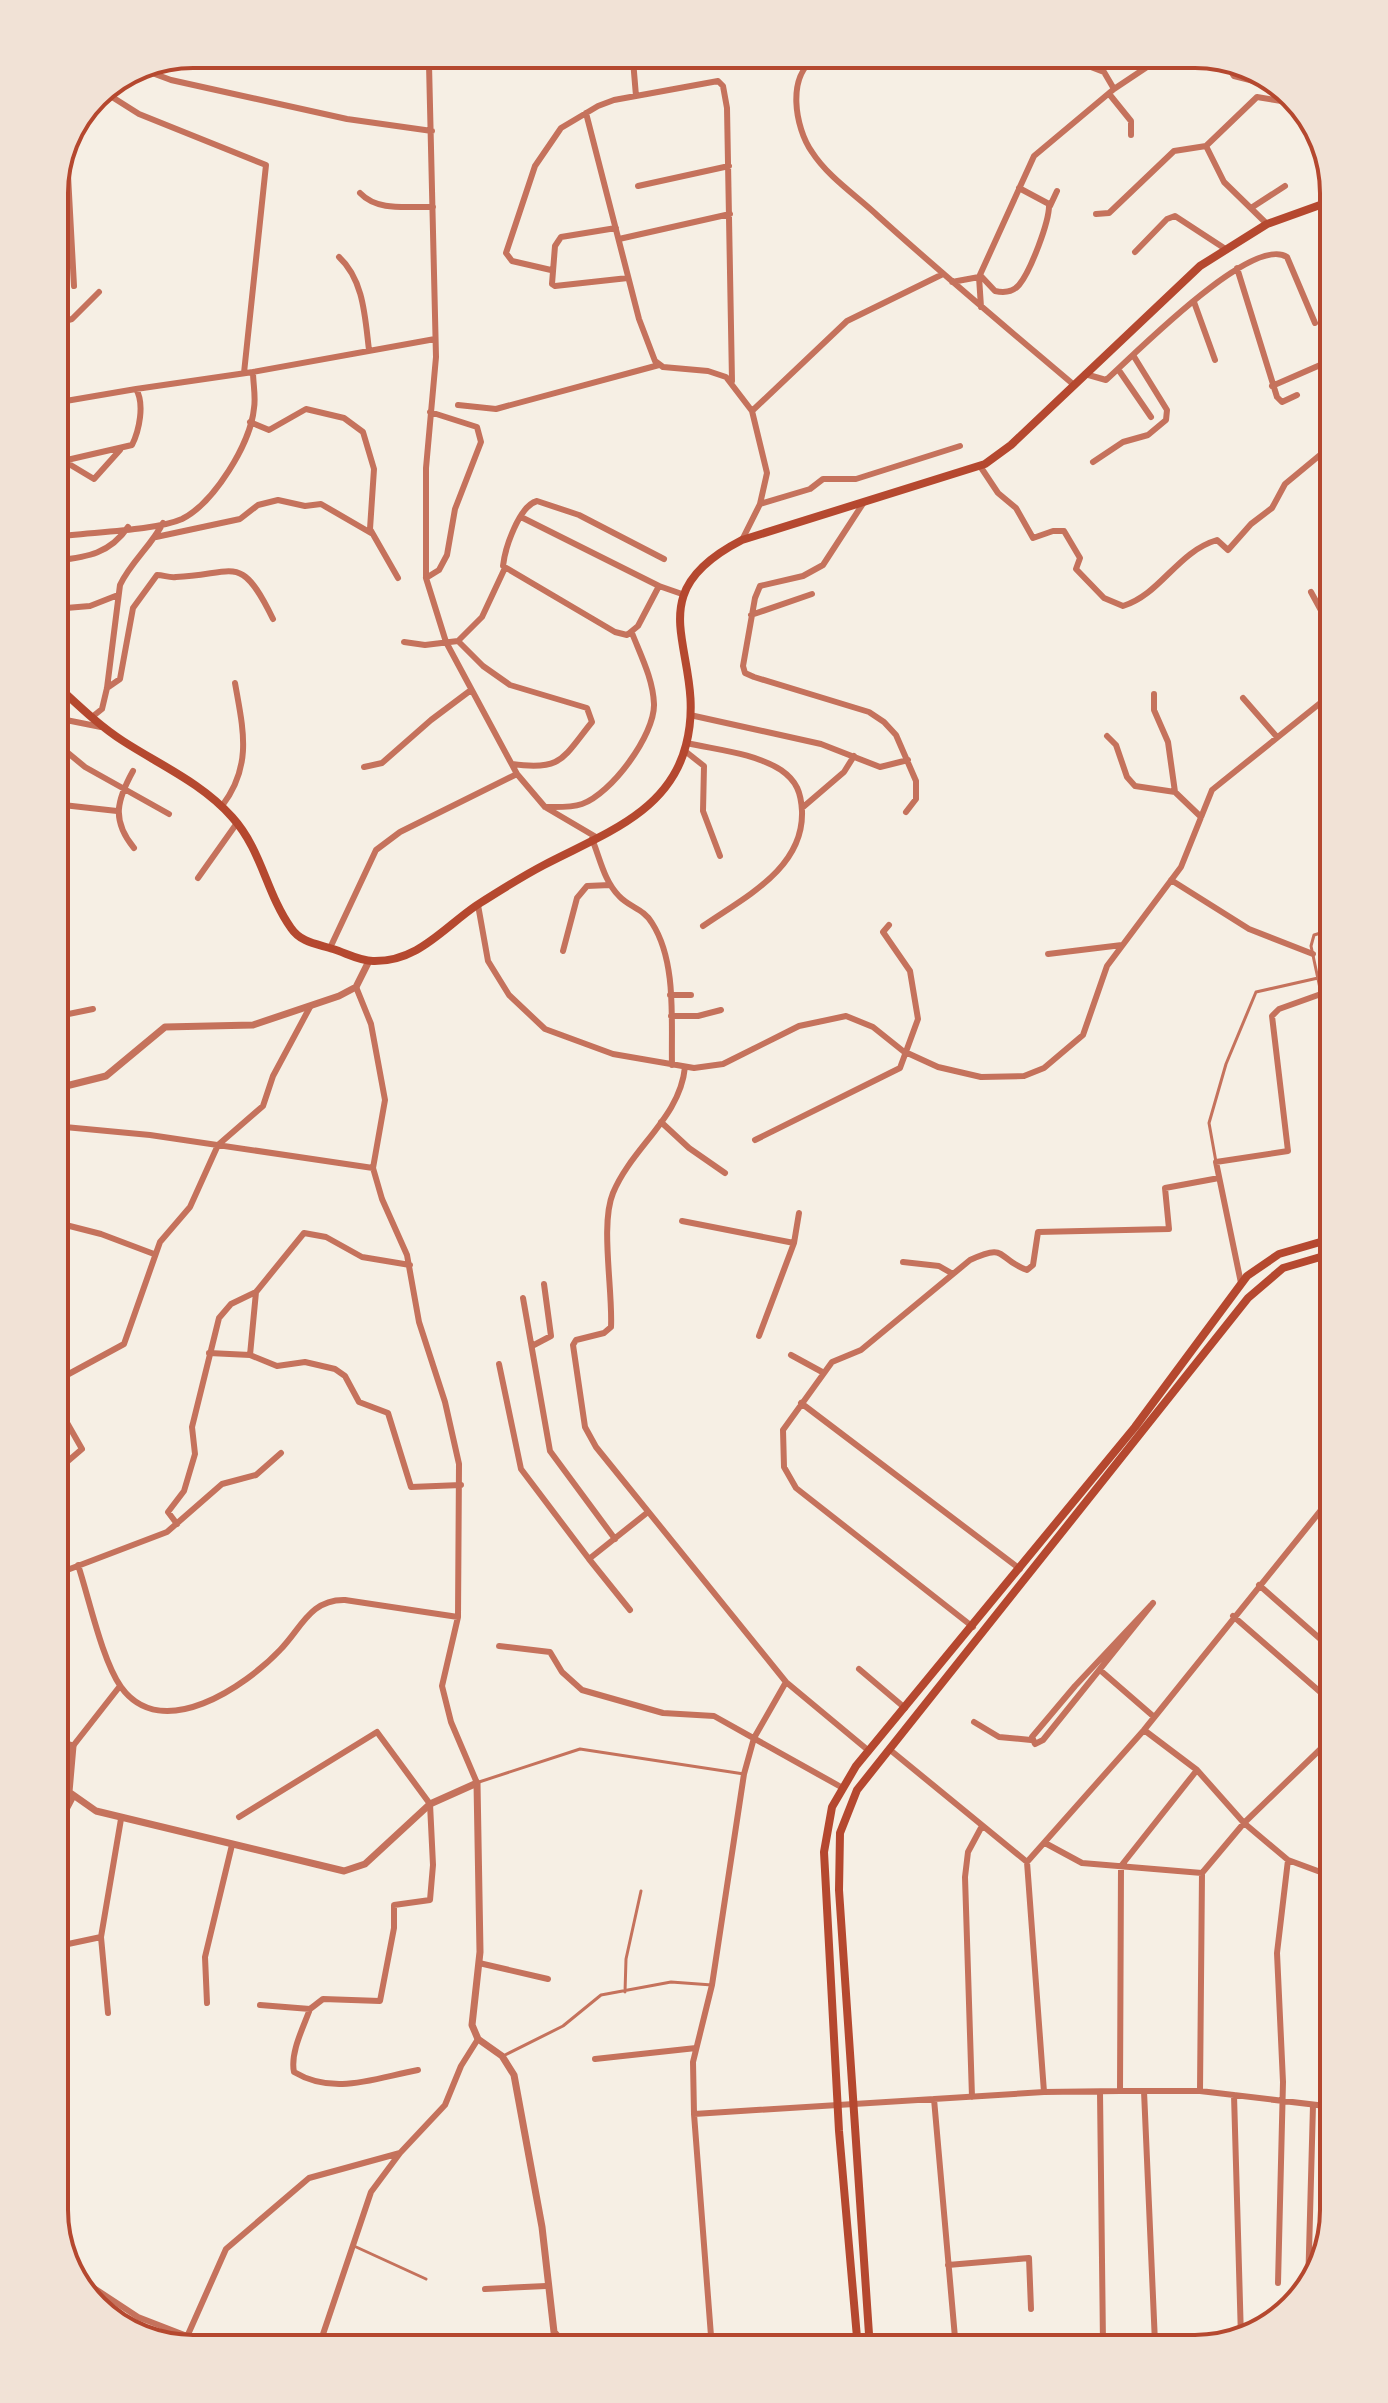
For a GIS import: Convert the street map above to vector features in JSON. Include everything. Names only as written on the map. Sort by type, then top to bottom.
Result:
[{"type":"main road","points":[[68,696],[108,729],[165,764],[222,806],[259,856],[292,930],[305,940],[369,961],[399,958],[419,950],[478,905],[639,814],[661,796],[675,776],[686,747],[690,715],[681,632],[682,594],[703,564],[742,540],[980,466],[1004,451],[1200,266],[1224,248],[1267,224],[1320,205]]},
{"type":"main road","points":[[864,2335],[838,1849],[849,1805],[1102,1473],[1241,1283],[1261,1264],[1279,1254],[1320,1242]]},
{"type":"main road","points":[[863,2335],[839,2131],[824,1852],[832,1807],[841,1787],[869,1751],[1260,1286],[1296,1262],[1320,1256]]},
{"type":"street","points":[[429,68],[436,357],[424,512],[426,578],[446,642],[517,774],[545,807],[594,838],[610,885],[621,899],[651,921],[662,947],[670,995],[672,1065]]},
{"type":"street","points":[[634,68],[636,96]]},
{"type":"street","points":[[804,68],[798,87],[799,119],[809,148],[820,163],[952,282],[1074,385]]},
{"type":"street","points":[[1095,68],[1104,72],[1112,92],[1131,121],[1131,135]]},
{"type":"street","points":[[981,307],[979,276],[1039,149],[1146,68]]},
{"type":"street","points":[[155,74],[370,124],[432,131]]},
{"type":"street","points":[[551,270],[512,261],[506,250],[539,156],[554,134],[586,113],[636,96],[718,81],[726,96],[732,381],[752,411],[768,467],[760,504],[742,540]]},
{"type":"street","points":[[1096,214],[1109,213],[1174,151],[1186,146],[1206,146],[1257,97],[1278,100]]},
{"type":"street","points":[[113,98],[139,114],[266,165],[244,373]]},
{"type":"street","points":[[586,113],[628,278],[648,345],[659,365]]},
{"type":"street","points":[[1206,146],[1224,182],[1267,224]]},
{"type":"street","points":[[638,186],[729,166]]},
{"type":"street","points":[[1127,179],[1136,186]]},
{"type":"street","points":[[68,183],[74,286]]},
{"type":"street","points":[[1251,208],[1285,186]]},
{"type":"street","points":[[1019,188],[1047,201],[1050,206]]},
{"type":"street","points":[[979,276],[995,291],[1004,293],[1017,288],[1034,254],[1057,191]]},
{"type":"street","points":[[360,193],[374,205],[433,207]]},
{"type":"street","points":[[619,239],[730,214]]},
{"type":"street","points":[[1135,252],[1167,219],[1175,216],[1224,248]]},
{"type":"street","points":[[616,228],[561,237],[555,246],[551,270],[555,286],[628,278]]},
{"type":"street","points":[[1085,374],[1102,381],[1237,268],[1268,253],[1285,255],[1315,323]]},
{"type":"street","points":[[339,257],[347,265],[358,287],[369,350]]},
{"type":"street","points":[[1237,268],[1272,386],[1282,402],[1297,395]]},
{"type":"street","points":[[752,411],[847,321],[943,274]]},
{"type":"street","points":[[952,282],[979,276]]},
{"type":"street","points":[[68,320],[99,292]]},
{"type":"street","points":[[1194,302],[1215,360]]},
{"type":"street","points":[[68,401],[253,372],[435,339]]},
{"type":"street","points":[[1093,462],[1123,442],[1148,435],[1166,420],[1167,410],[1133,355]]},
{"type":"street","points":[[458,405],[496,409],[659,365],[708,371],[732,381]]},
{"type":"street","points":[[1272,386],[1320,365]]},
{"type":"street","points":[[1118,369],[1151,417]]},
{"type":"street","points":[[68,535],[163,523],[184,517],[207,501],[227,475],[255,410],[253,372]]},
{"type":"street","points":[[68,460],[132,445],[140,396],[136,389]]},
{"type":"street","points":[[250,422],[273,429],[306,409],[354,423],[363,432],[373,464],[372,534]]},
{"type":"street","points":[[426,578],[445,561],[455,509],[481,442],[477,427],[430,412]]},
{"type":"street","points":[[760,504],[810,489],[823,479],[868,476],[960,446]]},
{"type":"street","points":[[68,463],[94,479],[120,450]]},
{"type":"street","points":[[980,466],[998,493],[1016,508],[1033,538],[1044,537],[1053,531],[1064,531],[1080,558],[1076,569],[1104,598],[1123,606],[1154,587],[1194,548],[1217,540],[1228,550],[1251,524],[1272,508],[1285,484],[1320,455]]},
{"type":"street","points":[[156,537],[240,519],[258,505],[278,500],[305,506],[321,504],[372,534],[398,578]]},
{"type":"street","points":[[404,642],[425,645],[458,641],[482,617],[504,570],[505,556],[521,517],[533,502],[549,503],[664,559]]},
{"type":"street","points":[[864,502],[823,565],[803,576],[760,586],[751,615],[743,666],[745,673],[869,712],[890,727],[908,760],[916,795],[906,812]]},
{"type":"street","points":[[521,517],[659,586],[682,594]]},
{"type":"street","points":[[92,717],[102,709],[107,688],[118,595],[126,572],[156,537],[163,523]]},
{"type":"street","points":[[68,559],[94,556],[120,539],[128,527]]},
{"type":"street","points":[[107,688],[120,679],[133,608],[157,575],[175,578],[220,569],[235,571],[251,581],[273,619]]},
{"type":"street","points":[[504,570],[615,632],[632,633]]},
{"type":"street","points":[[545,807],[572,807],[597,796],[647,737],[653,719],[653,693],[632,633],[659,586]]},
{"type":"street","points":[[1311,592],[1320,608]]},
{"type":"street","points":[[751,615],[812,594]]},
{"type":"street","points":[[68,608],[90,606],[118,595]]},
{"type":"street","points":[[458,641],[483,666],[510,685],[574,701],[591,714],[592,722],[553,765],[511,764]]},
{"type":"street","points":[[222,806],[235,787],[242,755],[244,722],[235,683]]},
{"type":"street","points":[[364,767],[382,763],[471,690]]},
{"type":"street","points":[[1154,694],[1154,710],[1168,742],[1175,792]]},
{"type":"street","points":[[1243,698],[1277,737]]},
{"type":"street","points":[[478,905],[493,973],[533,1021],[554,1033],[613,1054],[685,1067],[723,1064],[799,1026],[838,1016],[853,1018],[873,1027],[903,1051],[938,1067],[981,1077],[1014,1078],[1034,1073],[1079,1040],[1101,979],[1184,861],[1212,790],[1320,703]]},
{"type":"street","points":[[690,715],[821,744],[883,768],[908,760]]},
{"type":"street","points":[[68,720],[108,729]]},
{"type":"street","points":[[1107,736],[1116,745],[1127,777],[1135,786],[1175,792],[1201,817]]},
{"type":"street","points":[[686,747],[754,758],[780,770],[796,784],[802,808],[798,840],[786,860],[761,886],[703,926]]},
{"type":"street","points":[[686,747],[704,766],[703,811],[720,856]]},
{"type":"street","points":[[68,754],[85,767],[169,814]]},
{"type":"street","points":[[802,808],[844,772],[854,756]]},
{"type":"street","points":[[133,771],[123,789],[117,811],[120,829],[134,848]]},
{"type":"street","points":[[330,948],[376,850],[400,832],[517,774]]},
{"type":"street","points":[[68,806],[117,811]]},
{"type":"street","points":[[198,878],[237,823]]},
{"type":"street","points":[[1171,880],[1249,929],[1313,954]]},
{"type":"street","points":[[563,951],[580,894],[587,886],[610,885]]},
{"type":"street","points":[[755,1140],[898,1069],[918,1019],[910,971],[883,932],[889,925]]},
{"type":"street","points":[[1048,954],[1122,945]]},
{"type":"street","points":[[68,1086],[106,1076],[165,1027],[241,1027],[310,1007],[356,987],[369,961]]},
{"type":"street","points":[[356,987],[371,1024],[385,1100],[373,1168],[410,1265],[419,1322],[445,1402],[461,1485],[458,1617],[442,1686],[451,1722],[477,1783],[479,1963],[472,2022],[478,2039],[502,2056],[516,2082],[542,2227],[546,2286],[556,2335]]},
{"type":"street","points":[[1241,1283],[1216,1162],[1288,1151],[1272,1016],[1279,1009],[1320,994]]},
{"type":"street","points":[[670,995],[691,995]]},
{"type":"street","points":[[68,1374],[124,1344],[154,1254],[167,1232],[190,1207],[218,1145],[263,1106],[273,1076],[310,1007]]},
{"type":"street","points":[[68,1014],[93,1009]]},
{"type":"street","points":[[671,1016],[698,1016],[721,1010]]},
{"type":"street","points":[[685,1067],[681,1093],[612,1196],[611,1323],[604,1333],[576,1340],[573,1345],[585,1427],[590,1440],[786,1682],[869,1751]]},
{"type":"street","points":[[661,1122],[689,1148],[725,1173]]},
{"type":"street","points":[[68,1128],[218,1145],[373,1168]]},
{"type":"street","points":[[973,1627],[791,1482],[784,1467],[783,1430],[836,1358],[861,1350],[970,1260],[996,1250],[1021,1268],[1030,1269],[1036,1235],[1042,1231],[1169,1229],[1165,1188],[1219,1178]]},
{"type":"street","points":[[759,1336],[794,1243],[799,1213]]},
{"type":"street","points":[[682,1221],[794,1243]]},
{"type":"street","points":[[68,1224],[154,1254]]},
{"type":"street","points":[[177,1524],[168,1512],[183,1492],[195,1454],[192,1427],[209,1353],[223,1311],[236,1300],[256,1292],[301,1234],[309,1231],[362,1257],[410,1265]]},
{"type":"street","points":[[903,1262],[939,1266],[953,1274]]},
{"type":"street","points":[[532,1346],[551,1336],[544,1284]]},
{"type":"street","points":[[250,1355],[256,1292]]},
{"type":"street","points":[[523,1298],[550,1451],[615,1539]]},
{"type":"street","points":[[209,1353],[250,1355],[277,1366],[305,1362],[335,1369],[345,1376],[359,1402],[388,1413],[411,1487],[461,1485]]},
{"type":"street","points":[[791,1355],[824,1373]]},
{"type":"street","points":[[499,1364],[519,1466],[630,1610]]},
{"type":"street","points":[[801,1403],[1020,1569]]},
{"type":"street","points":[[68,1424],[82,1449],[68,1461]]},
{"type":"street","points":[[68,1569],[144,1542],[177,1524],[219,1486],[256,1475],[281,1453]]},
{"type":"street","points":[[1027,1862],[1144,1730],[1320,1511]]},
{"type":"street","points":[[589,1559],[648,1512]]},
{"type":"street","points":[[78,1565],[120,1686],[136,1701],[175,1713],[189,1711],[239,1684],[279,1652],[310,1612],[327,1601],[345,1600],[458,1617]]},
{"type":"street","points":[[1259,1585],[1320,1639]]},
{"type":"street","points":[[974,1722],[999,1737],[1031,1740],[1037,1744],[1101,1671],[1153,1603],[1094,1665],[1031,1740]]},
{"type":"street","points":[[1233,1616],[1320,1692]]},
{"type":"street","points":[[499,1646],[550,1652],[562,1672],[582,1690],[663,1713],[714,1716],[841,1787]]},
{"type":"street","points":[[1094,1665],[1153,1716]]},
{"type":"street","points":[[859,1669],[905,1708]]},
{"type":"street","points":[[711,2335],[694,2114],[696,2048],[712,1985],[744,1774],[754,1738],[786,1682]]},
{"type":"street","points":[[68,1776],[73,1746],[120,1686]]},
{"type":"street","points":[[1144,1730],[1197,1770],[1244,1823],[1288,1860],[1320,1872]]},
{"type":"street","points":[[239,1817],[376,1732],[430,1804],[433,1865],[430,1900],[394,1905],[394,1928],[380,2001],[323,1999],[310,2009],[299,2038],[293,2070],[308,2080],[331,2086],[418,2070]]},
{"type":"street","points":[[68,1744],[73,1746]]},
{"type":"street","points":[[889,1749],[1027,1862],[1044,2092]]},
{"type":"street","points":[[1200,2091],[1202,1873],[1244,1823],[1320,1750]]},
{"type":"street","points":[[1120,2091],[1121,1866],[1197,1770]]},
{"type":"street","points":[[68,1784],[73,1797],[96,1811],[121,1819],[338,1870],[355,1870],[430,1804],[477,1783]]},
{"type":"street","points":[[68,1806],[73,1797]]},
{"type":"street","points":[[108,2013],[101,1937],[121,1819]]},
{"type":"street","points":[[972,2097],[965,1877],[968,1852],[982,1826]]},
{"type":"street","points":[[1045,1843],[1077,1862],[1202,1873]]},
{"type":"street","points":[[207,2003],[205,1957],[232,1845]]},
{"type":"street","points":[[1278,2283],[1282,2101],[1278,1936],[1288,1860]]},
{"type":"street","points":[[68,1944],[101,1937]]},
{"type":"street","points":[[479,1963],[548,1979]]},
{"type":"street","points":[[260,2005],[310,2009]]},
{"type":"street","points":[[323,2335],[371,2192],[400,2153],[445,2105],[461,2066],[478,2039]]},
{"type":"street","points":[[595,2059],[696,2048]]},
{"type":"street","points":[[1144,2091],[1155,2335]]},
{"type":"street","points":[[694,2114],[1044,2092],[1200,2091],[1320,2106]]},
{"type":"street","points":[[1100,2092],[1103,2335]]},
{"type":"street","points":[[1234,2095],[1241,2326]]},
{"type":"street","points":[[934,2099],[955,2335]]},
{"type":"street","points":[[1309,2260],[1313,2105]]},
{"type":"street","points":[[187,2335],[226,2249],[306,2180],[400,2153]]},
{"type":"street","points":[[948,2265],[1029,2258],[1031,2309]]},
{"type":"street","points":[[485,2289],[546,2286]]},
{"type":"street","points":[[98,2291],[138,2317],[184,2335]]},
{"type":"lane","points":[[1320,933],[1314,935],[1313,954],[1320,989]]},
{"type":"lane","points":[[1216,1162],[1209,1123],[1226,1064],[1256,992],[1318,978]]},
{"type":"lane","points":[[477,1783],[580,1749],[744,1774]]},
{"type":"lane","points":[[625,1992],[626,1959],[641,1891]]},
{"type":"lane","points":[[502,2056],[579,2016],[599,1996],[671,1982],[712,1985]]},
{"type":"lane","points":[[354,2246],[426,2279]]}]
